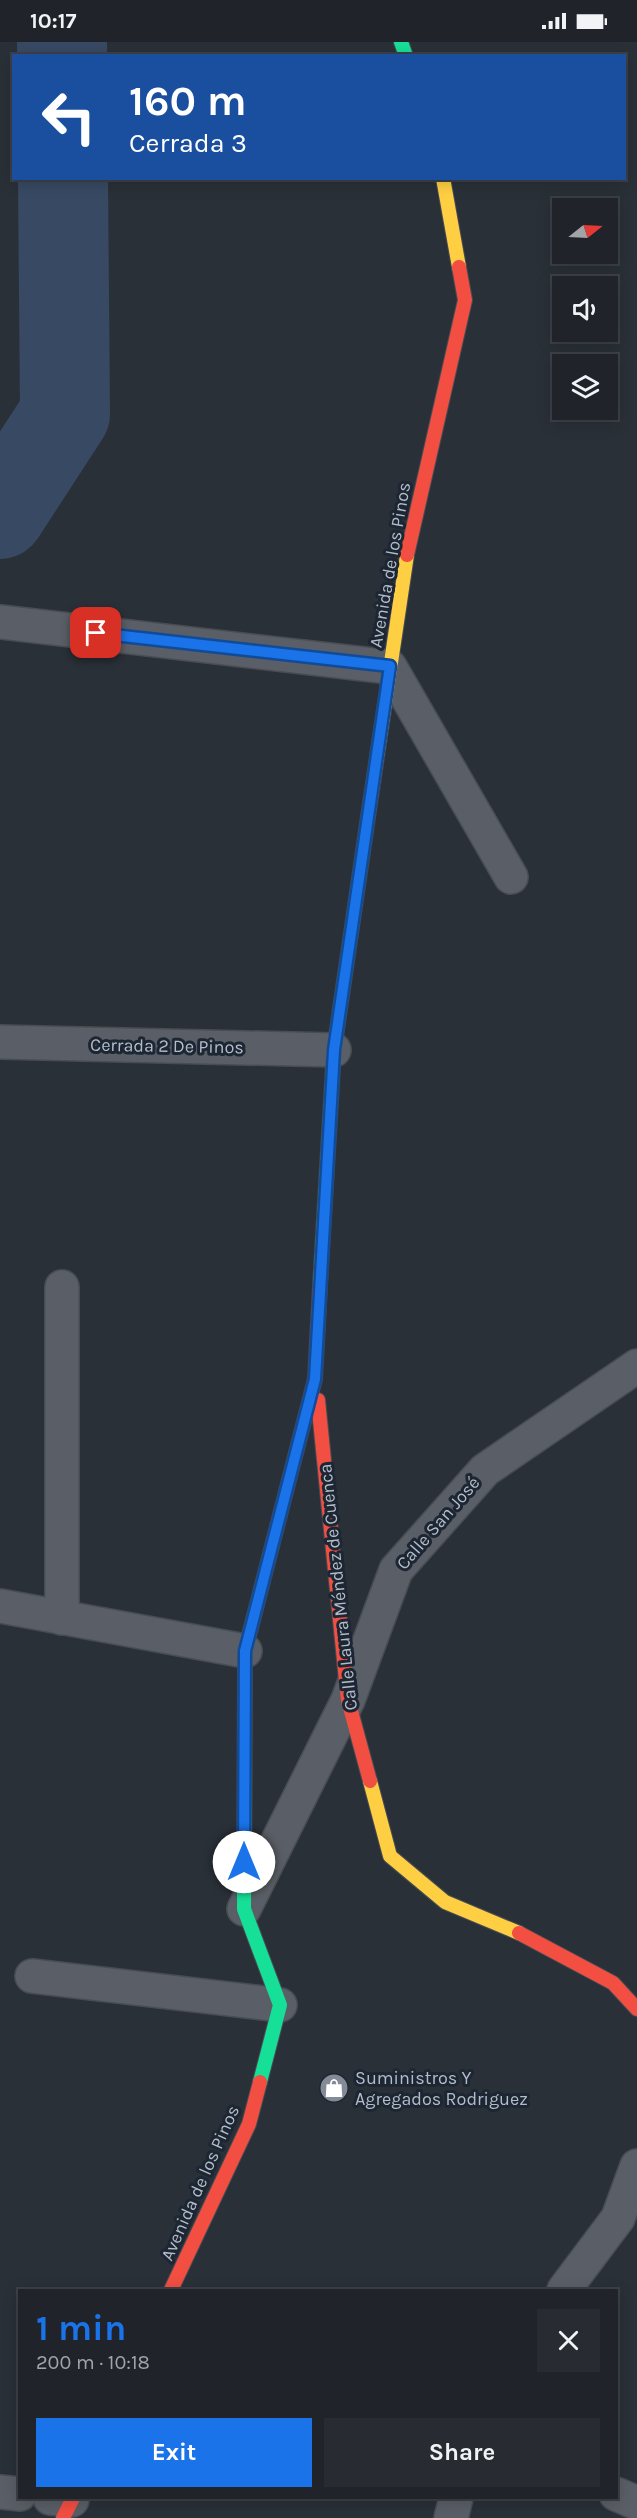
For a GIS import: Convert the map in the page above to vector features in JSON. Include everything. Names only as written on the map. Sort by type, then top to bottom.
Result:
[{"type":"street","name":"Avenida de los Pinos","points":[[171,2289],[249,2124],[280,2005],[244,1909],[245,1651],[315,1379],[334,1050],[410,533],[465,300],[443,180]]},
{"type":"street","points":[[0,622],[390,666],[511,877]]},
{"type":"street","name":"Cerrada 2 De Pinos","points":[[0,1042],[334,1050]]},
{"type":"street","points":[[62,1287],[62,1618]]},
{"type":"street","name":"Calle San José","points":[[244,1909],[348,1700],[396,1570],[484,1470],[637,1366]]},
{"type":"street","name":"Calle Laura Méndez de Cuenca","points":[[315,1379],[348,1700],[390,1856],[445,1902],[537,1941],[613,1983],[637,2009]]},
{"type":"street","points":[[0,1606],[245,1651]]},
{"type":"street","points":[[32,1976],[280,2005]]},
{"type":"street","points":[[565,2289],[618,2218],[637,2166]]},
{"type":"street","points":[[0,2492],[18,2494]]},
{"type":"street","points":[[618,2495],[637,2503]]},
{"type":"street","points":[[451,2518],[456,2499]]},
{"type":"waterway","points":[[62,42],[62,54]]},
{"type":"waterway","points":[[0,514],[65,414],[63,180]]},
{"type":"traffic: fast","points":[[401,42],[405,54]]},
{"type":"traffic: fast","points":[[320,1286],[334,1050],[368,817]]},
{"type":"traffic: fast","points":[[245,1675],[244,1909],[280,2005],[260,2082]]},
{"type":"traffic: slow","points":[[443,180],[459,267]]},
{"type":"traffic: slow","points":[[368,817],[407,555]]},
{"type":"traffic: slow","points":[[370,1781],[390,1856],[445,1902],[519,1933]]},
{"type":"traffic: jam","points":[[407,555],[465,300],[459,267]]},
{"type":"traffic: jam","points":[[245,1675],[245,1651],[315,1379],[320,1286]]},
{"type":"traffic: jam","points":[[318,1400],[348,1700],[370,1781]]},
{"type":"traffic: jam","points":[[519,1933],[613,1983],[637,2009]]},
{"type":"traffic: jam","points":[[171,2289],[249,2124],[260,2082]]},
{"type":"traffic: jam","points":[[63,2518],[72,2499]]},
{"type":"place","name":"Suministros Y Agregados Rodriguez","points":[[334,2088]]},
{"type":"route","points":[[96,633],[390,666],[334,1050],[315,1379],[245,1651],[244,1862]]}]
